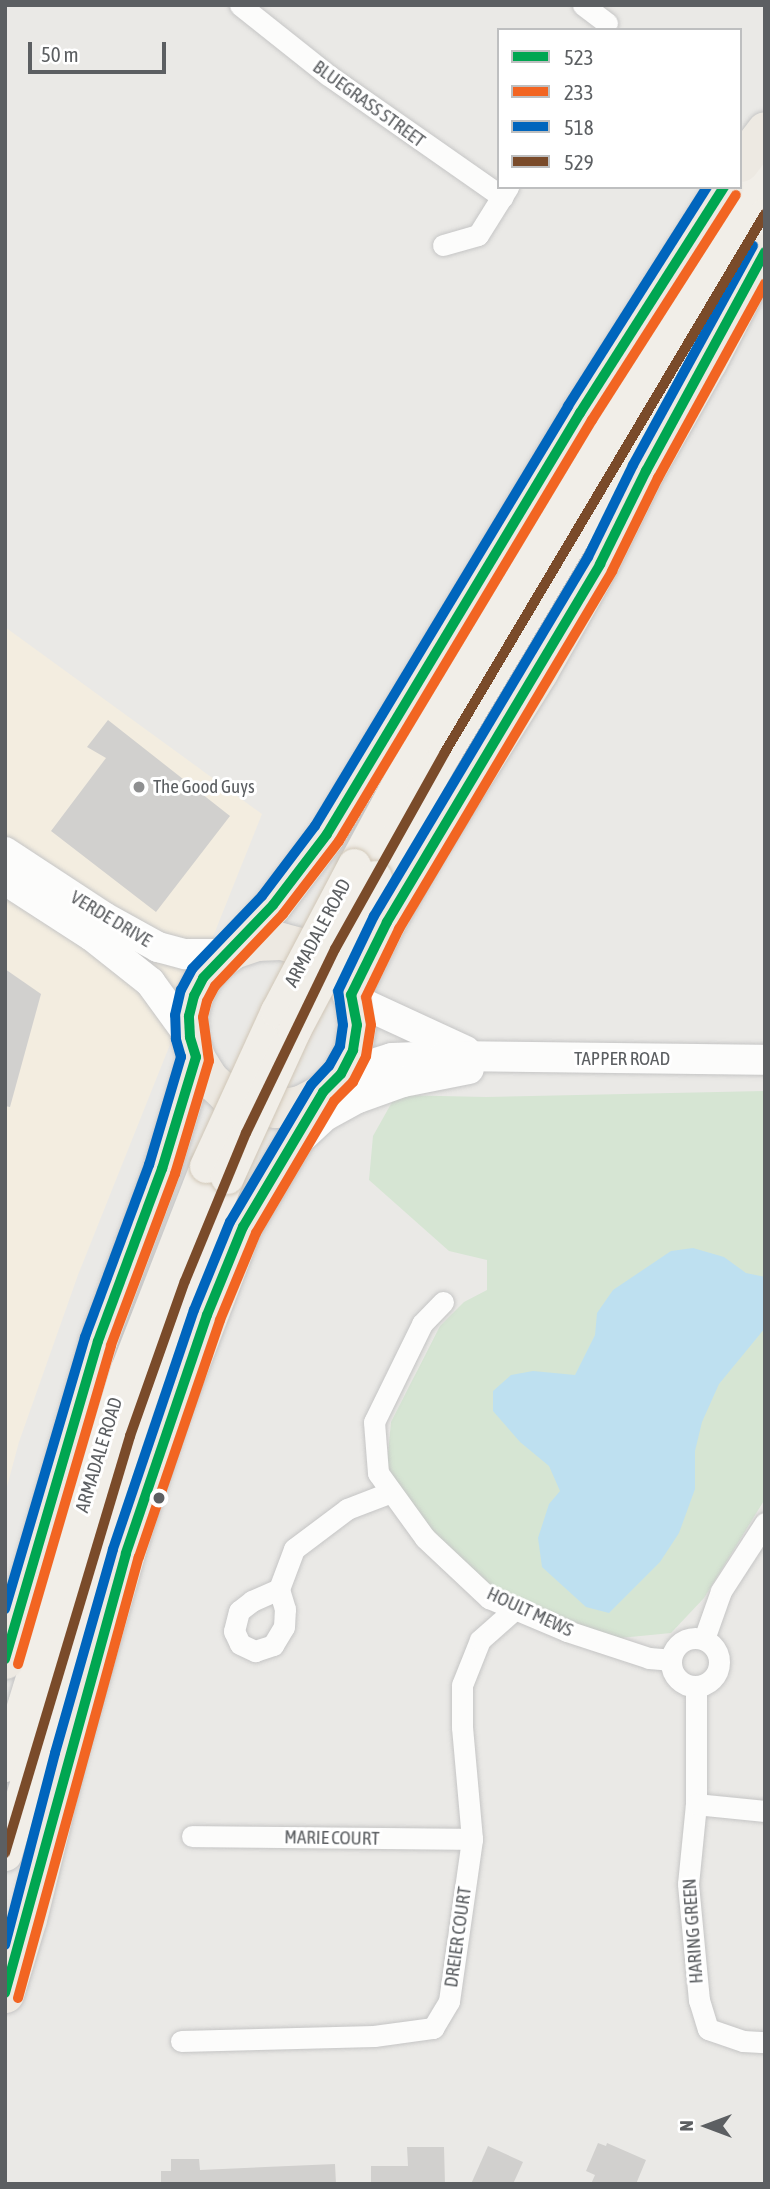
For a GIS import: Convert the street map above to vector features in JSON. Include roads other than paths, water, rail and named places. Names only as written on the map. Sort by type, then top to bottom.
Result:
[{"type":"highway","points":[[742,160],[765,130]]},
{"type":"highway","points":[[332,1083],[300,1104],[275,1109],[250,1105],[227,1095],[209,1078],[193,1047],[189,1016],[194,996],[203,978],[273,905],[327,834],[580,413],[723,189]]},
{"type":"highway","points":[[352,997],[387,922],[431,845],[538,672],[600,564],[646,471],[708,362],[765,251]]},
{"type":"highway","points":[[5,1994],[126,1553],[172,1412],[243,1227],[353,1051],[356,1025],[352,997],[342,977],[325,959],[304,947],[281,941],[256,942],[230,952]]},
{"type":"highway","name":"ARMADALE ROAD","points":[[5,1660],[98,1341],[162,1168],[193,1047]]},
{"type":"main road","name":"ARMADALE ROAD","points":[[5,1765],[127,1369],[216,1172],[294,1030],[364,871],[401,778],[765,163]]},
{"type":"main road","name":"ARMADALE ROAD","points":[[364,871],[445,752],[765,214]]},
{"type":"main road","name":"ARMADALE ROAD","points":[[5,1854],[134,1423],[164,1338],[216,1172]]},
{"type":"street","name":"BLUEGRASS STREET","points":[[240,5],[328,75],[497,187]]},
{"type":"street","points":[[583,5],[610,19]]},
{"type":"street","points":[[443,245],[478,235],[505,192]]},
{"type":"street","name":"VERDE DRIVE","points":[[5,852],[104,917],[158,947],[185,954],[230,952]]},
{"type":"street","name":"VERDE DRIVE","points":[[5,880],[92,936],[150,982],[193,1047]]},
{"type":"street","name":"TAPPER ROAD","points":[[352,997],[418,1031],[479,1056]]},
{"type":"street","name":"TAPPER ROAD","points":[[332,1083],[393,1058],[479,1056],[765,1060]]},
{"type":"street","points":[[294,1144],[325,1116],[358,1098],[403,1082],[513,1058]]},
{"type":"street","name":"HOULT MEWS","points":[[443,1302],[422,1324],[374,1422],[378,1473],[425,1538],[489,1598],[578,1635],[649,1658],[670,1660]]},
{"type":"street","points":[[279,1589],[294,1549],[347,1509],[391,1492]]},
{"type":"street","points":[[704,1639],[722,1591],[765,1523]]},
{"type":"street","name":"DREIER COURT","points":[[181,2041],[374,2036],[433,2028],[449,2001],[472,1839],[462,1727],[462,1685],[480,1640],[515,1609]]},
{"type":"street","points":[[690,1637],[704,1639],[718,1651],[720,1663],[713,1680],[696,1688],[682,1684],[671,1671],[670,1660],[677,1645],[690,1637]]},
{"type":"street","name":"HARING GREEN","points":[[696,1688],[696,1804],[688,1884],[699,2000],[708,2029],[743,2041],[765,2042]]},
{"type":"street","points":[[696,1804],[765,1811]]},
{"type":"street","name":"MARIE COURT","points":[[192,1836],[472,1839]]},
{"type":"water","points":[[693,1248],[724,1257],[746,1273],[765,1277],[765,1328],[719,1384],[702,1422],[695,1451],[695,1489],[679,1533],[660,1562],[609,1613],[586,1607],[542,1567],[538,1538],[549,1504],[560,1491],[549,1466],[520,1442],[493,1411],[493,1391],[511,1375],[533,1371],[575,1375],[595,1335],[597,1313],[613,1290],[671,1251]]},
{"type":"place","name":"The Good Guys","points":[[139,787]]}]
